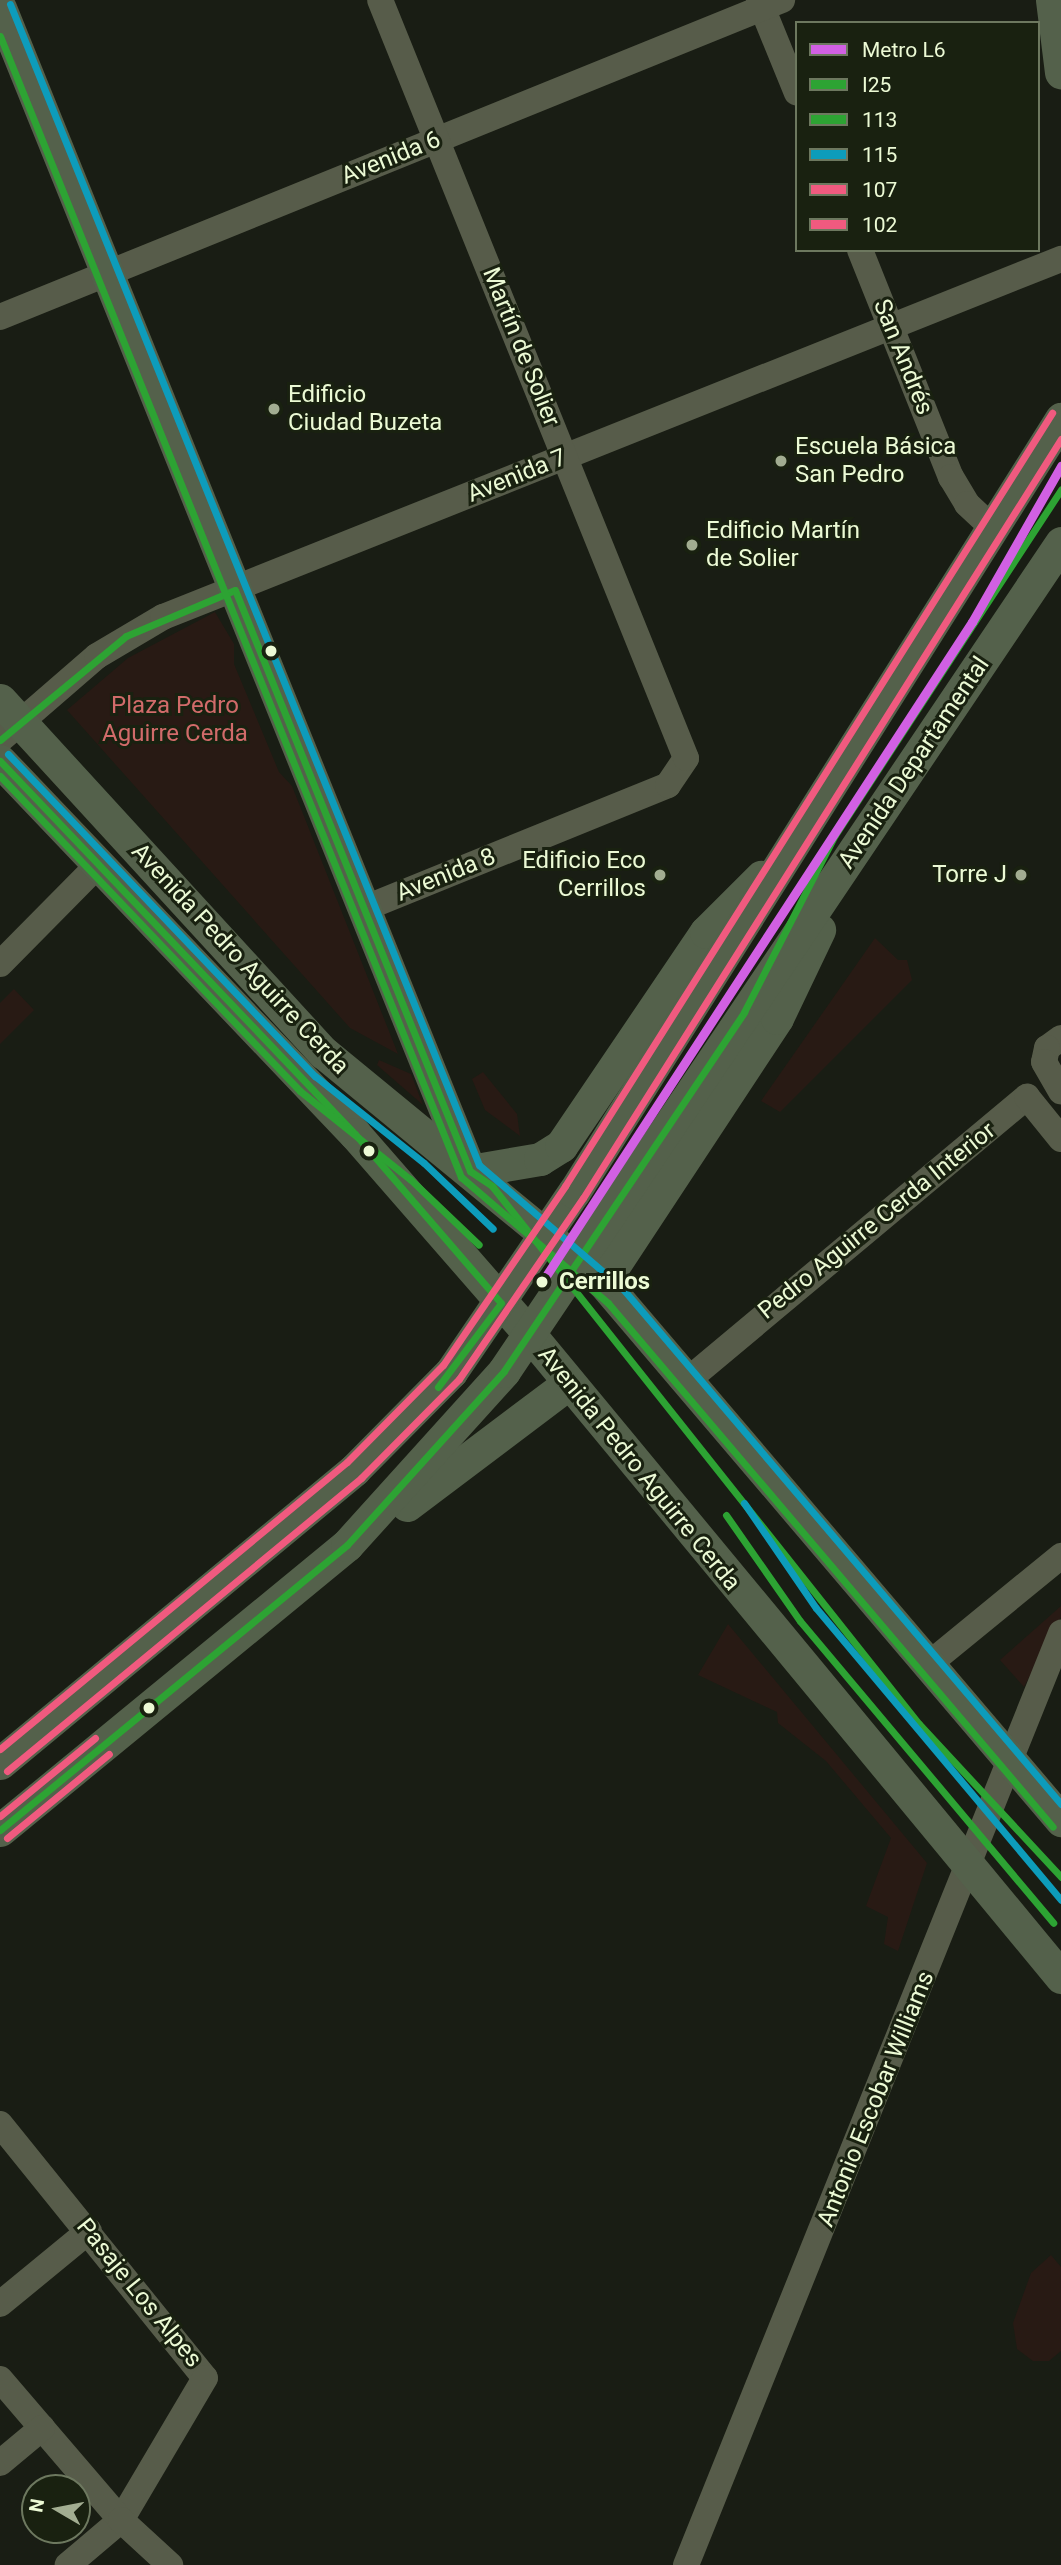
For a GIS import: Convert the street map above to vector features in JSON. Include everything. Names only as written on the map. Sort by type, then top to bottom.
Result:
[{"type":"main road","points":[[1052,0],[1061,72]]},
{"type":"main road","points":[[0,8],[470,1171],[540,1159],[561,1146],[706,932],[738,896],[784,862]]},
{"type":"main road","points":[[0,1763],[393,1435],[451,1372],[548,1233],[995,530],[1061,419]]},
{"type":"main road","name":"Avenida Departamental","points":[[347,1545],[443,1444],[531,1336],[592,1272],[777,1018],[840,873],[1061,543]]},
{"type":"main road","name":"Avenida Pedro Aguirre Cerda","points":[[7,721],[324,1053],[404,1123],[470,1171],[592,1272],[688,1380],[1061,1820]]},
{"type":"main road","name":"Avenida Pedro Aguirre Cerda","points":[[0,761],[355,1134],[531,1336],[1061,1977]]},
{"type":"main road","points":[[0,1830],[347,1545],[569,1383]]},
{"type":"street","name":"Martín de Solier","points":[[380,0],[685,751],[682,772]]},
{"type":"street","name":"Avenida 6","points":[[0,317],[768,3]]},
{"type":"street","points":[[768,3],[795,87]]},
{"type":"street","name":"San Andrés","points":[[861,252],[958,491],[995,530]]},
{"type":"street","name":"Avenida 7","points":[[7,721],[126,636],[890,325],[1061,259]]},
{"type":"street","name":"Avenida 8","points":[[363,909],[668,785],[682,772]]},
{"type":"street","points":[[0,964],[98,865]]},
{"type":"street","points":[[1061,1038],[1047,1048],[1044,1062],[1061,1092]]},
{"type":"street","name":"Pedro Aguirre Cerda Interior","points":[[688,1380],[1027,1097],[1061,1139]]},
{"type":"street","points":[[929,1664],[1061,1556]]},
{"type":"street","name":"Antonio Escobar Williams","points":[[686,2565],[1013,1764],[1025,1711],[1061,1633]]},
{"type":"street","name":"Pasaje Los Alpes","points":[[0,2124],[205,2378],[121,2520],[68,2565]]},
{"type":"street","points":[[0,2304],[89,2231]]},
{"type":"street","points":[[0,2379],[121,2520],[170,2565]]},
{"type":"street","points":[[0,2463],[41,2428]]},
{"type":"green space","name":"Plaza Pedro Aguirre Cerda","points":[[215,612],[234,644],[234,664],[279,772],[292,786],[398,1054],[350,1028],[67,710],[128,658]]},
{"type":"green space","points":[[875,938],[898,960],[907,960],[912,980],[780,1112],[761,1101]]},
{"type":"green space","points":[[14,989],[34,1010],[0,1044],[0,1003]]},
{"type":"green space","points":[[379,1060],[411,1074],[423,1105],[377,1065]]},
{"type":"green space","points":[[483,1072],[517,1114],[520,1136],[485,1110],[472,1079]]},
{"type":"green space","points":[[1061,1606],[1061,1617],[1024,1687],[1000,1660]]},
{"type":"green space","points":[[728,1624],[927,1863],[898,1951],[884,1944],[888,1917],[866,1906],[891,1838],[826,1761],[778,1723],[777,1712],[698,1675]]},
{"type":"green space","points":[[1051,2255],[1061,2267],[1061,2351],[1049,2361],[1033,2361],[1017,2349],[1013,2323],[1031,2273]]},
{"type":"metro line","name":"L6","points":[[542,1282],[972,622],[1061,466]]},
{"type":"transit line","name":"115","points":[[10,4],[479,1165],[623,1289],[1061,1804]]},
{"type":"transit line","name":"113","points":[[0,36],[461,1177],[608,1303],[1053,1827]]},
{"type":"transit line","name":"102","points":[[0,1749],[347,1462],[443,1365],[565,1186],[1052,413]]},
{"type":"transit line","name":"107","points":[[7,1771],[361,1478],[459,1379],[583,1198],[1061,439]]},
{"type":"transit line","name":"I25","points":[[0,1830],[347,1545],[504,1371],[744,1012],[835,835],[1061,489]]},
{"type":"transit line","name":"I25","points":[[0,740],[126,636],[235,590],[470,1171],[492,1186],[919,1724],[1061,1877]]},
{"type":"transit line","name":"115","points":[[8,754],[315,1076],[424,1163],[493,1229]]},
{"type":"transit line","name":"I25","points":[[0,761],[355,1134],[501,1303],[438,1387]]},
{"type":"transit line","name":"113","points":[[0,776],[300,1091],[410,1179],[479,1245]]},
{"type":"transit line","name":"115","points":[[744,1503],[816,1608],[1061,1900]]},
{"type":"transit line","name":"113","points":[[726,1515],[800,1621],[1053,1923]]},
{"type":"transit line","name":"102","points":[[0,1816],[95,1738]]},
{"type":"transit line","name":"107","points":[[7,1838],[109,1754]]},
{"type":"place","name":"Edificio Ciudad Buzeta","points":[[274,409]]},
{"type":"place","name":"Escuela Básica San Pedro","points":[[781,461]]},
{"type":"place","name":"Edificio Martín de Solier","points":[[692,545]]},
{"type":"place","name":"Edificio Eco Cerrillos","points":[[660,875]]},
{"type":"place","name":"Torre J","points":[[1021,875]]},
{"type":"place","name":"Cerrillos","points":[[542,1282]]}]
